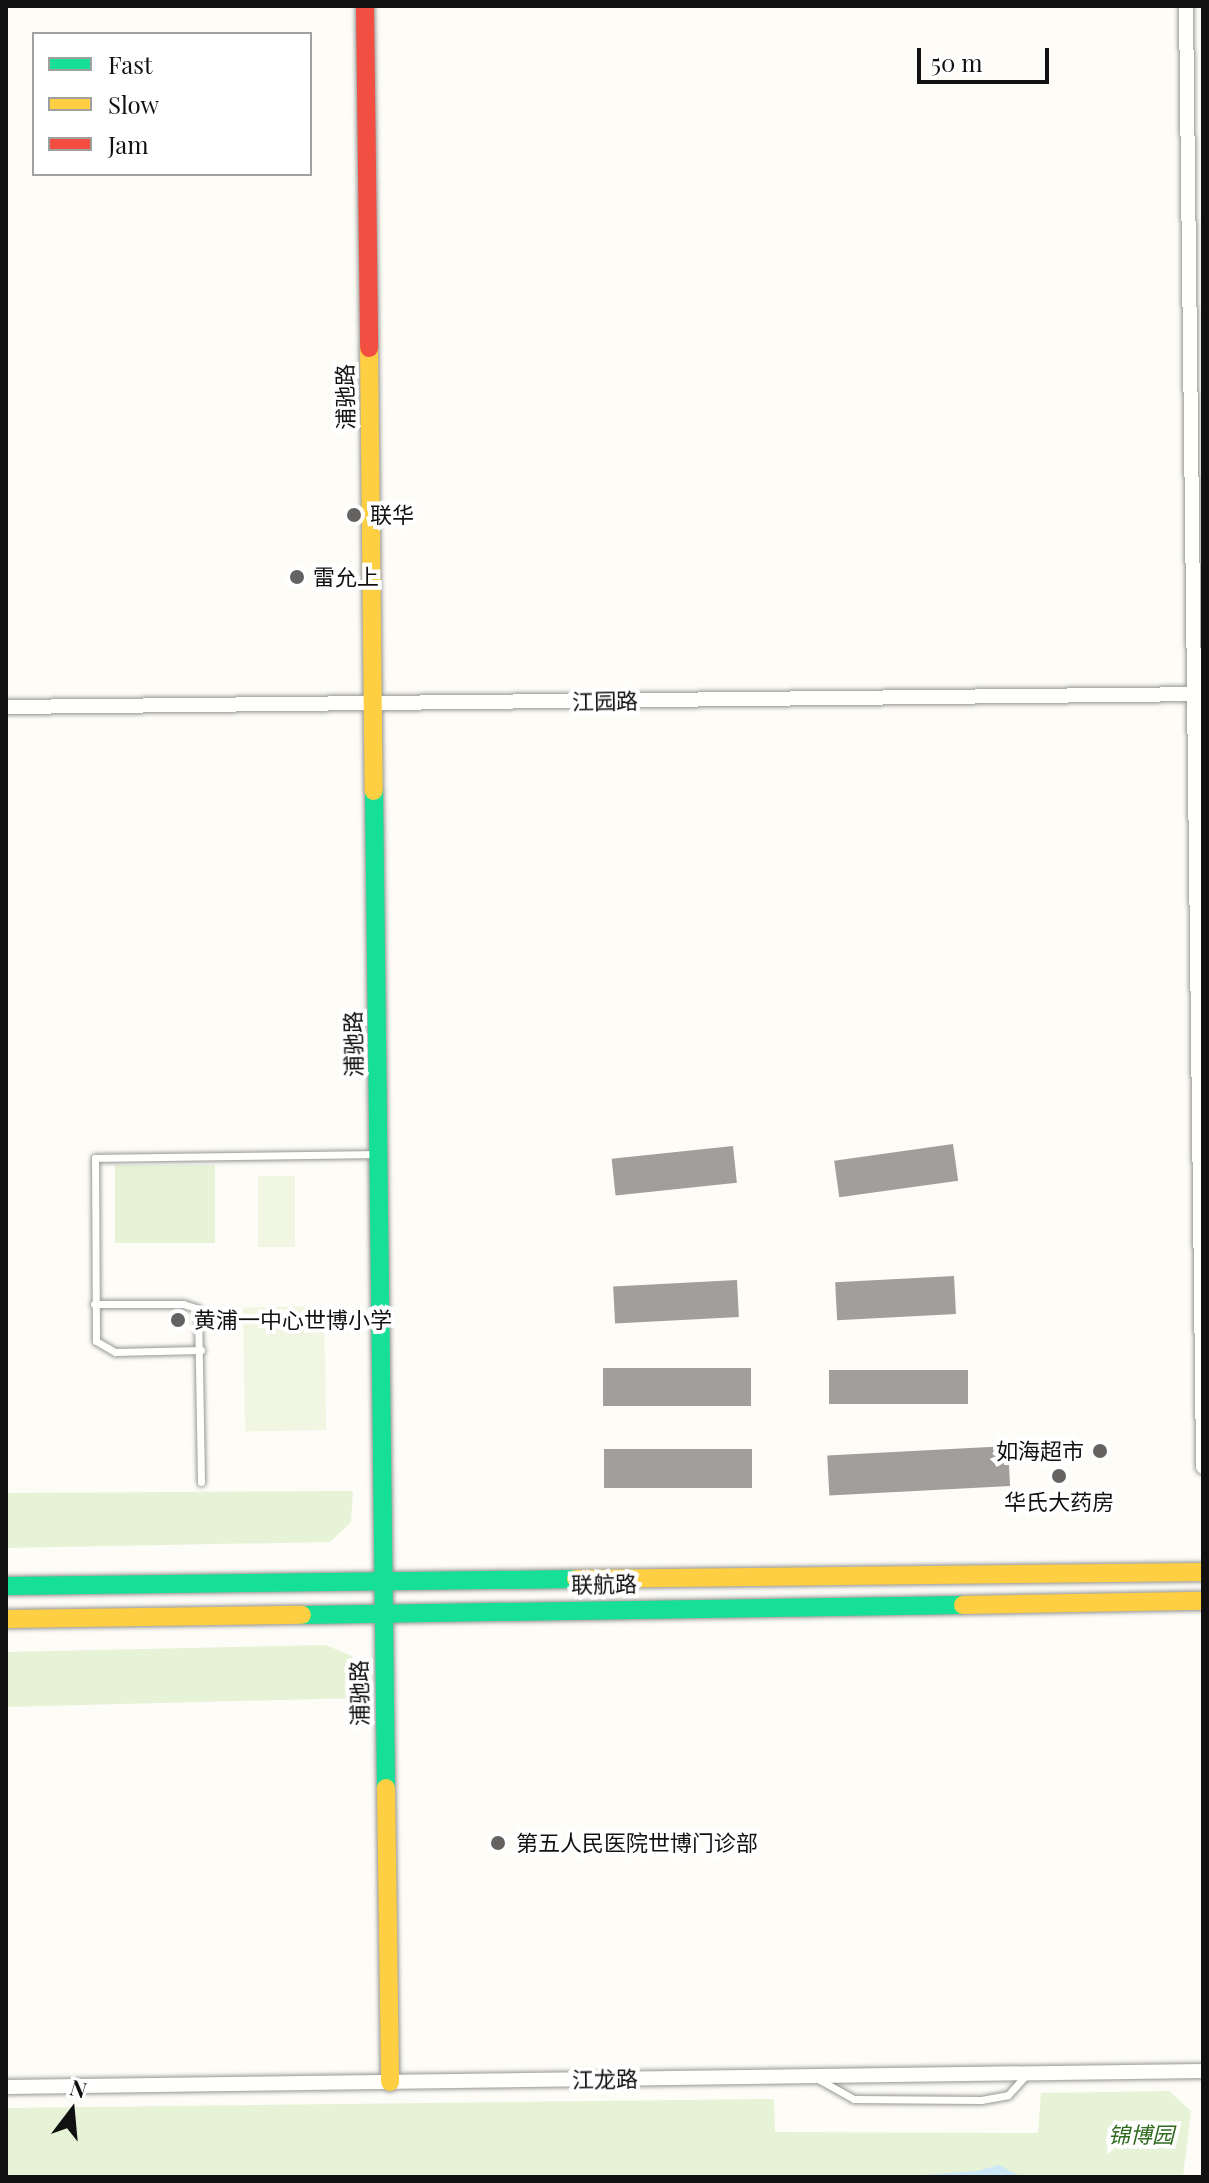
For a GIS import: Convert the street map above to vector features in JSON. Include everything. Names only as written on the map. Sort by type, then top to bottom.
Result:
[{"type":"street","name":"浦驰路","points":[[365,6],[381,1582],[390,2082]]},
{"type":"street","points":[[1186,6],[1199,694],[1203,1467]]},
{"type":"street","name":"江园路","points":[[6,707],[1199,694]]},
{"type":"street","name":"联航路","points":[[6,1586],[1203,1572]]},
{"type":"street","name":"联航路","points":[[6,1619],[1203,1601]]},
{"type":"street","name":"江龙路","points":[[6,2087],[1203,2071]]},
{"type":"lane","points":[[201,1350],[100,1347],[94,1304],[95,1158],[378,1154]]},
{"type":"lane","points":[[94,1304],[191,1305],[201,1314],[201,1482]]},
{"type":"lane","points":[[814,2075],[836,2094],[854,2099],[981,2100],[1008,2095],[1027,2074]]},
{"type":"green space","points":[[115,1165],[215,1165],[215,1243],[115,1243]]},
{"type":"green space","points":[[258,1176],[295,1176],[295,1247],[258,1247]]},
{"type":"green space","points":[[324,1306],[326,1430],[245,1431],[243,1307]]},
{"type":"green space","points":[[353,1491],[351,1522],[330,1542],[6,1548],[6,1493]]},
{"type":"green space","points":[[326,1645],[352,1656],[358,1698],[6,1707],[6,1652]]},
{"type":"green space","name":"锦博园","points":[[1169,2091],[1191,2111],[1183,2177],[6,2177],[6,2108],[774,2099],[775,2132],[1038,2133],[1041,2093]]},
{"type":"water","points":[[999,2165],[1022,2177],[897,2177],[977,2171]]},
{"type":"building","points":[[953,1144],[958,1181],[839,1197],[834,1161]]},
{"type":"building","points":[[733,1146],[737,1183],[616,1196],[612,1159]]},
{"type":"building","points":[[954,1276],[956,1314],[837,1320],[835,1282]]},
{"type":"building","points":[[737,1280],[739,1317],[615,1323],[613,1286]]},
{"type":"building","points":[[603,1368],[751,1368],[751,1406],[603,1406]]},
{"type":"building","points":[[829,1370],[968,1370],[968,1404],[829,1404]]},
{"type":"building","points":[[1008,1446],[1010,1486],[829,1495],[827,1455]]},
{"type":"building","points":[[604,1449],[752,1449],[752,1488],[604,1488]]},
{"type":"traffic: fast","points":[[374,791],[386,1788]]},
{"type":"traffic: fast","points":[[6,1586],[576,1579]]},
{"type":"traffic: fast","points":[[302,1615],[963,1605]]},
{"type":"traffic: slow","points":[[369,348],[374,791]]},
{"type":"traffic: slow","points":[[576,1579],[1203,1572]]},
{"type":"traffic: slow","points":[[963,1605],[1203,1601]]},
{"type":"traffic: slow","points":[[6,1619],[302,1615]]},
{"type":"traffic: slow","points":[[386,1788],[390,2082]]},
{"type":"traffic: jam","points":[[365,6],[369,348]]},
{"type":"place","name":"联华","points":[[354,515]]},
{"type":"place","name":"雷允上","points":[[297,577]]},
{"type":"place","name":"黄浦一中心世博小学","points":[[178,1320]]},
{"type":"place","name":"如海超市","points":[[1100,1451]]},
{"type":"place","name":"华氏大药房","points":[[1059,1476]]},
{"type":"place","name":"第五人民医院世博门诊部","points":[[498,1843]]}]
